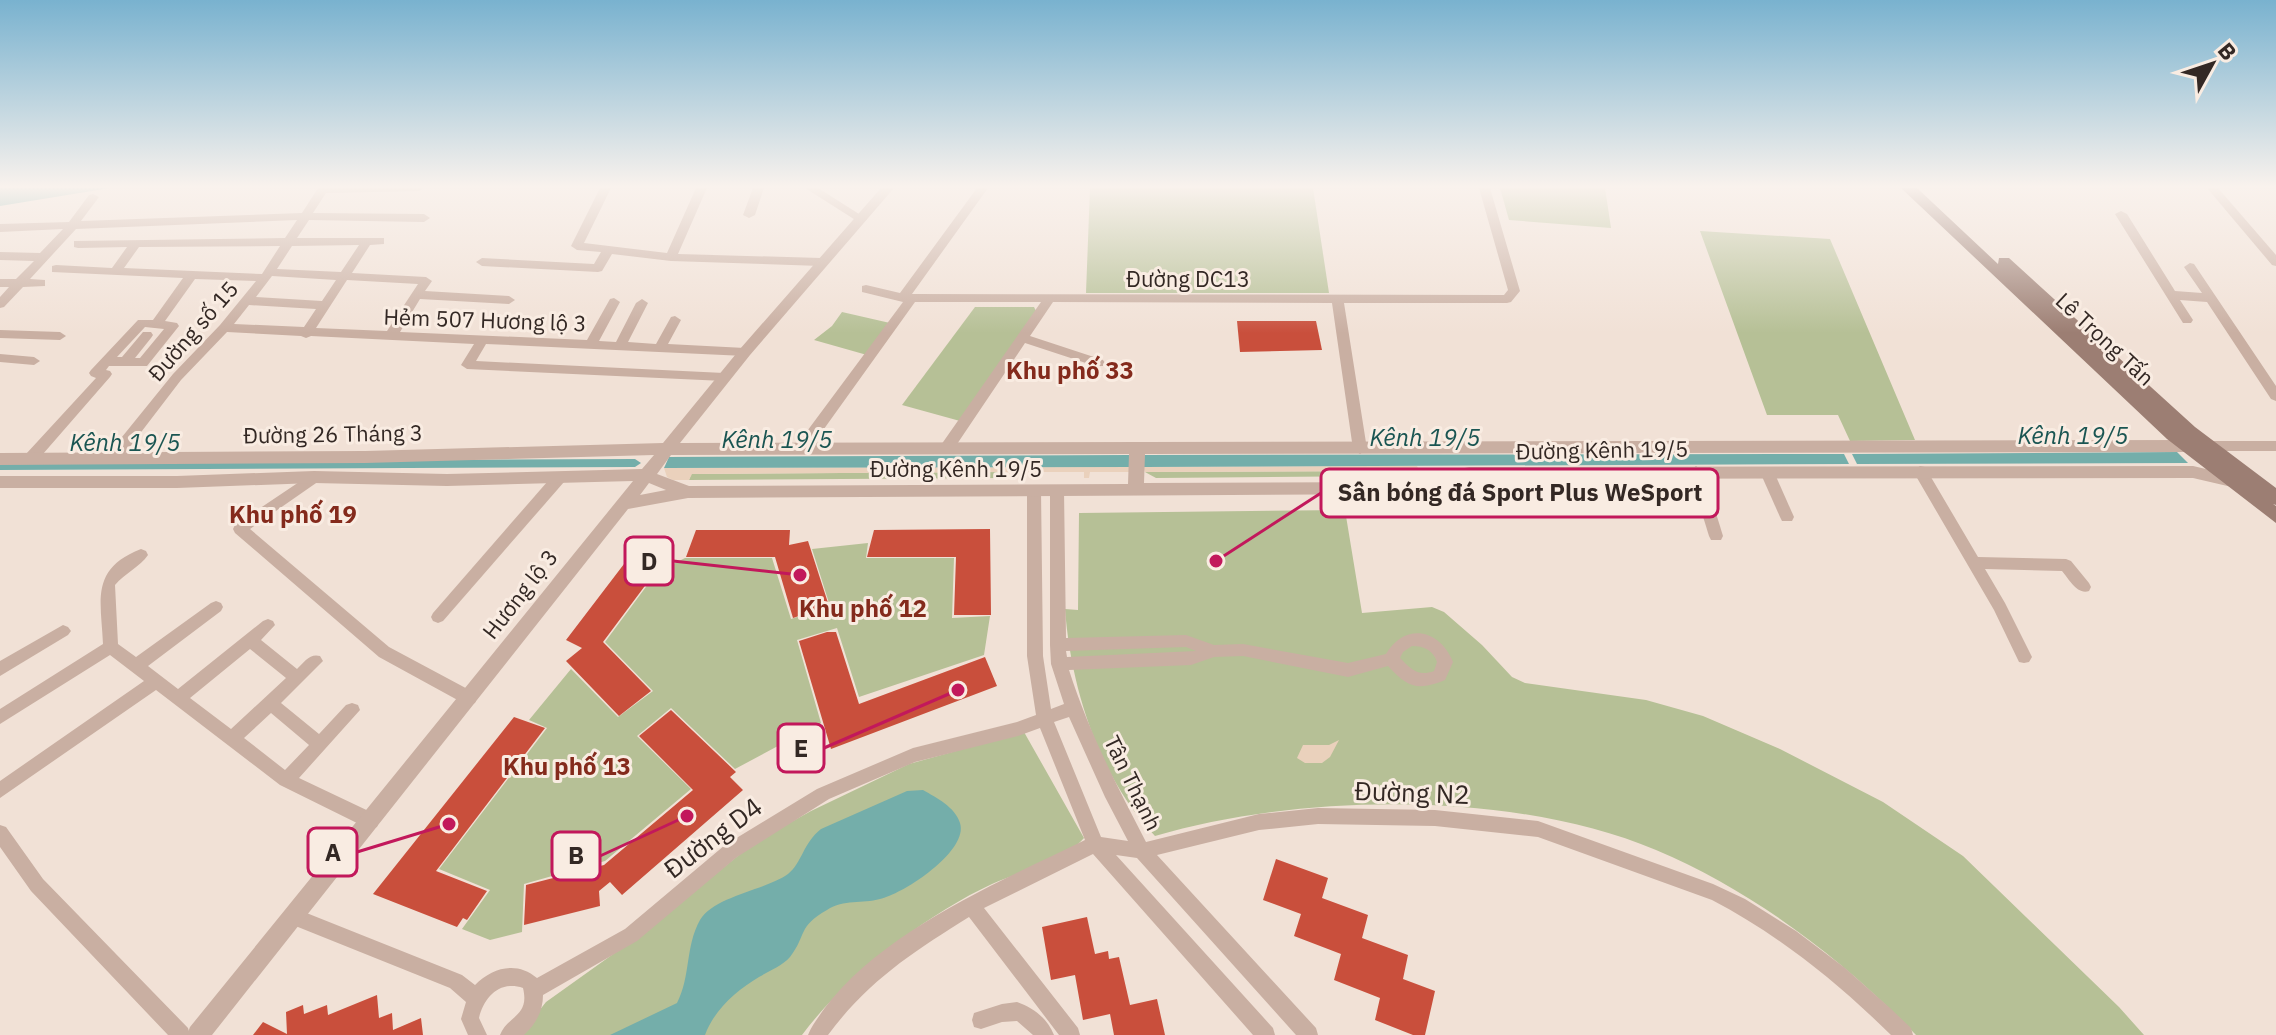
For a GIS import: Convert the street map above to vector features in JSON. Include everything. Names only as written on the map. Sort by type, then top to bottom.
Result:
[{"type":"main road","name":"Lê Trọng Tấn","points":[[1960,236],[2186,446],[2276,516]]},
{"type":"main road","name":"Lê Trọng Tấn","points":[[1978,236],[2206,446],[2271,492]]},
{"type":"street","points":[[1,303],[62,236]]},
{"type":"street","name":"Đường số 15","points":[[114,457],[177,377],[247,301],[293,236]]},
{"type":"street","points":[[482,262],[598,268],[608,248],[577,246],[582,236]]},
{"type":"street","points":[[671,257],[680,236]]},
{"type":"street","name":"Hương lộ 3","points":[[198,1035],[655,462],[845,236]]},
{"type":"street","points":[[801,450],[950,236]]},
{"type":"street","name":"Đường DC13","points":[[866,289],[907,298],[1511,297],[1514,291],[1498,236]]},
{"type":"street","points":[[2135,236],[2187,320]]},
{"type":"street","points":[[2254,236],[2276,262]]},
{"type":"street","points":[[78,244],[373,241],[342,278],[306,334]]},
{"type":"street","points":[[115,272],[136,243]]},
{"type":"street","points":[[607,252],[821,262]]},
{"type":"street","points":[[0,256],[43,257]]},
{"type":"street","points":[[2190,267],[2276,396]]},
{"type":"street","points":[[56,269],[190,277],[267,275],[426,281],[390,337]]},
{"type":"street","points":[[125,362],[190,277]]},
{"type":"street","points":[[0,283],[41,283]]},
{"type":"street","points":[[417,295],[509,300]]},
{"type":"street","points":[[2171,295],[2209,298]]},
{"type":"street","points":[[946,449],[1049,299]]},
{"type":"street","points":[[1337,299],[1360,449]]},
{"type":"street","points":[[247,301],[325,305]]},
{"type":"street","points":[[591,344],[614,302]]},
{"type":"street","points":[[620,345],[642,303]]},
{"type":"street","points":[[660,347],[675,320]]},
{"type":"street","points":[[31,458],[106,374],[95,373],[142,323],[152,330],[173,326],[143,363],[107,361]]},
{"type":"street","name":"Hẻm 507 Hương lộ 3","points":[[224,328],[745,352]]},
{"type":"street","points":[[0,334],[60,336]]},
{"type":"street","points":[[1022,338],[1099,363]]},
{"type":"street","points":[[481,342],[467,365],[724,377]]},
{"type":"street","points":[[0,358],[34,361]]},
{"type":"street","points":[[2206,446],[2276,446]]},
{"type":"street","name":"Đường Kênh 19/5","points":[[655,462],[801,450],[946,449],[1137,457],[1360,449],[1852,459],[2206,446]]},
{"type":"street","name":"Đường 26 Tháng 3","points":[[0,459],[114,457],[298,466],[314,477],[447,480],[559,478],[655,462]]},
{"type":"street","points":[[1136,490],[1137,457]]},
{"type":"street","name":"Đường Kênh 19/5","points":[[623,504],[688,492],[1401,488],[1469,473],[1767,472],[1852,459],[1920,471],[2193,472],[2271,492]]},
{"type":"street","name":"Đường Kênh 19/5","points":[[655,462],[688,492]]},
{"type":"street","name":"Đường 26 Tháng 3","points":[[0,482],[298,466],[655,462]]},
{"type":"street","points":[[1696,471],[1716,536]]},
{"type":"street","points":[[1920,471],[1975,563],[2024,657]]},
{"type":"street","points":[[1767,472],[1787,517]]},
{"type":"street","points":[[314,477],[240,529],[384,652],[469,698]]},
{"type":"street","points":[[438,617],[559,478]]},
{"type":"street","points":[[1034,490],[1035,656],[1045,719],[1095,844],[1266,1035]]},
{"type":"street","name":"Tân Thạnh","points":[[1057,490],[1059,664],[1073,708],[1111,792],[1142,851],[1309,1035]]},
{"type":"street","points":[[111,647],[108,584],[119,570],[141,555]]},
{"type":"street","points":[[1975,563],[2066,565],[2084,587]]},
{"type":"street","points":[[136,666],[216,607]]},
{"type":"street","points":[[179,698],[268,625]]},
{"type":"street","points":[[0,669],[63,631]]},
{"type":"street","points":[[250,640],[297,678]]},
{"type":"street","points":[[1058,645],[1186,641],[1214,651],[1266,652],[1348,670],[1391,659]]},
{"type":"street","points":[[111,647],[286,780],[371,821]]},
{"type":"street","points":[[0,717],[111,647]]},
{"type":"street","points":[[1059,664],[1191,659],[1214,651]]},
{"type":"street","points":[[232,739],[315,661]]},
{"type":"street","points":[[0,790],[156,681]]},
{"type":"street","points":[[270,703],[320,744]]},
{"type":"street","name":"Đường D4","points":[[533,990],[631,935],[731,851],[823,794],[913,755],[1045,719],[1073,708]]},
{"type":"street","points":[[286,780],[352,710]]},
{"type":"street","name":"Đường N2","points":[[1095,844],[1142,851],[1259,822],[1378,815],[1538,829],[1720,895],[1807,952],[1904,1035]]},
{"type":"street","points":[[0,833],[37,885],[181,1035]]},
{"type":"street","points":[[817,1035],[842,1001],[865,978],[917,939],[971,905],[1095,844]]},
{"type":"street","points":[[971,905],[1071,1035]]},
{"type":"street","points":[[294,917],[456,981],[476,998]]},
{"type":"street","points":[[478,1035],[470,1019],[476,998],[483,989],[502,977],[521,978],[533,990],[532,1010],[527,1020],[509,1035]]},
{"type":"street","points":[[981,1020],[1019,1010],[1029,1015],[1045,1035]]},
{"type":"green space","points":[[1088,236],[1320,236],[1329,293],[1086,293]]},
{"type":"green space","points":[[1702,236],[1830,239],[1915,440],[1850,441],[1838,415],[1767,415]]},
{"type":"green space","points":[[975,307],[1034,307],[1036,311],[960,421],[902,405]]},
{"type":"green space","points":[[842,312],[890,323],[867,355],[814,340],[832,326]]},
{"type":"green space","points":[[1387,471],[1388,476],[1156,478],[1145,472]]},
{"type":"green space","points":[[1003,472],[1002,478],[689,480],[691,474]]},
{"type":"green space","points":[[1345,510],[1362,613],[1432,607],[1444,612],[1482,645],[1512,677],[1525,683],[1646,700],[1703,716],[1780,749],[1883,802],[1963,856],[2144,1035],[1916,1035],[1827,954],[1795,929],[1727,886],[1656,850],[1599,830],[1538,816],[1407,804],[1340,806],[1213,822],[1155,836],[1118,787],[1103,759],[1081,700],[1065,609],[1078,610],[1079,513]]},
{"type":"green space","points":[[868,543],[866,558],[954,558],[952,618],[990,616],[984,655],[859,697],[837,628],[797,640],[821,723],[735,769],[671,708],[637,736],[691,789],[605,861],[524,884],[522,932],[490,940],[462,929],[490,890],[439,869],[547,728],[529,720],[571,669],[618,717],[653,691],[605,642],[657,572],[685,558],[772,558],[791,619],[830,606],[812,549]]},
{"type":"green space","points":[[1024,732],[1084,838],[1064,854],[992,884],[915,930],[841,991],[802,1035],[520,1035],[546,1002],[644,932],[755,842],[909,764]]},
{"type":"shaded area","points":[[1417,466],[1419,470],[1395,476],[1388,476],[1386,471],[1145,472],[1143,467]]},
{"type":"shaded area","points":[[1130,467],[1130,472],[1090,472],[1089,478],[1084,478],[1084,472],[1008,472],[1007,478],[1002,478],[1002,472],[692,474],[689,480],[673,480],[667,477],[664,468]]},
{"type":"shaded area","points":[[1339,740],[1330,757],[1322,763],[1305,763],[1297,758],[1303,745],[1329,745]]},
{"type":"water","points":[[2177,452],[2188,463],[1857,464],[1852,454]]},
{"type":"water","points":[[1844,454],[1849,464],[1143,467],[1143,455]]},
{"type":"water","points":[[1130,455],[1130,467],[664,468],[669,457]]},
{"type":"water","points":[[923,790],[950,808],[960,823],[955,846],[932,870],[890,895],[840,904],[817,916],[790,957],[735,994],[714,1017],[705,1035],[610,1035],[677,1003],[695,930],[707,912],[728,899],[788,874],[821,829],[907,791]]},
{"type":"building","points":[[1237,321],[1316,321],[1322,350],[1240,352]]},
{"type":"building","points":[[990,529],[991,615],[954,615],[956,557],[867,557],[874,530]]},
{"type":"building","points":[[696,530],[790,530],[789,545],[808,541],[829,606],[793,618],[775,557],[686,557]]},
{"type":"building","points":[[624,564],[656,571],[603,642],[651,691],[619,716],[566,661],[582,648],[566,640]]},
{"type":"building","points":[[836,632],[859,704],[985,657],[997,686],[831,749],[799,641]]},
{"type":"building","points":[[671,710],[736,772],[730,777],[743,790],[622,895],[610,882],[599,891],[600,906],[524,925],[526,885],[604,865],[693,790],[639,736]]},
{"type":"building","points":[[514,717],[545,728],[436,871],[487,891],[467,920],[463,918],[457,927],[373,894]]},
{"type":"building","points":[[1276,859],[1328,878],[1322,898],[1368,915],[1362,938],[1408,955],[1403,979],[1435,991],[1425,1035],[1413,1035],[1375,1020],[1380,998],[1334,980],[1341,954],[1294,936],[1301,914],[1263,900]]},
{"type":"building","points":[[1087,917],[1095,954],[1108,951],[1109,959],[1119,957],[1130,1005],[1157,999],[1165,1035],[1114,1035],[1110,1014],[1083,1020],[1075,975],[1051,980],[1042,927]]},
{"type":"building","points":[[377,995],[379,1018],[392,1013],[393,1030],[421,1018],[423,1035],[253,1035],[263,1022],[287,1034],[286,1012],[303,1005],[304,1014],[327,1005],[328,1015]]},
{"type":"waterway","name":"Kênh 19/5","points":[[0,466],[635,463]]},
{"type":"place","name":"Sân bóng đá Sport Plus WeSport","points":[[1216,561]]},
{"type":"place","name":"D","points":[[800,575]]},
{"type":"place","name":"E","points":[[958,690]]},
{"type":"place","name":"B","points":[[687,816]]},
{"type":"place","name":"A","points":[[449,824]]},
{"type":"district","name":"Khu phố 33","points":[[1070,371]]},
{"type":"district","name":"Khu phố 19","points":[[293,515]]},
{"type":"district","name":"Khu phố 12","points":[[863,609]]},
{"type":"district","name":"Khu phố 13","points":[[567,767]]}]
